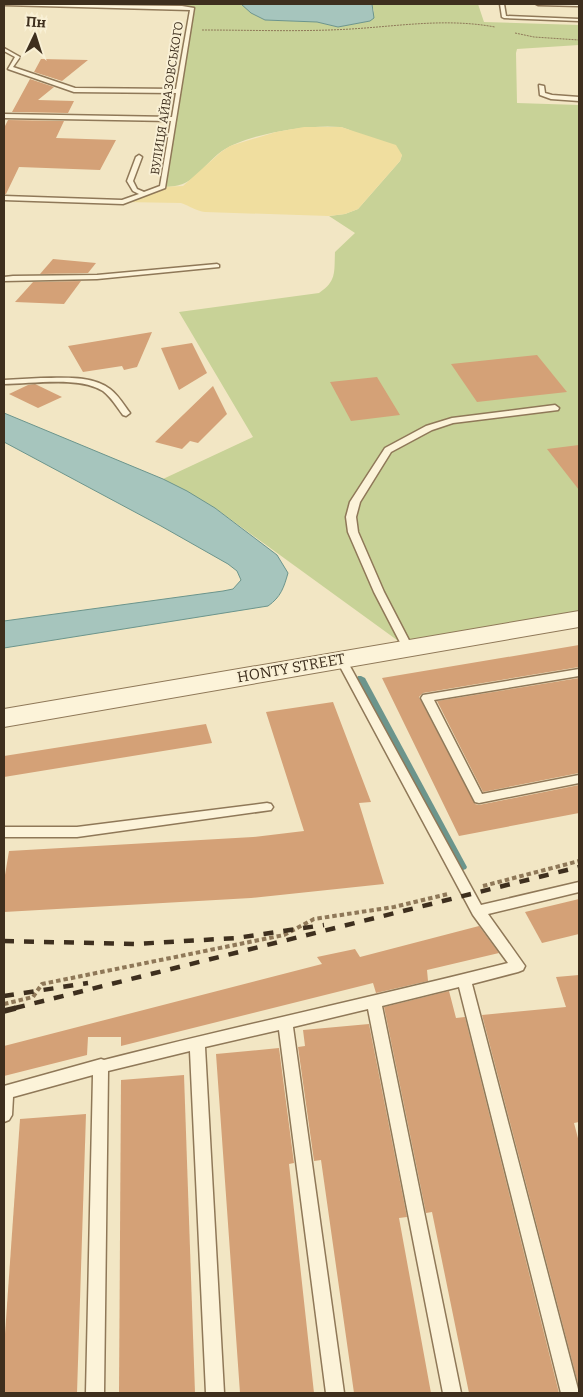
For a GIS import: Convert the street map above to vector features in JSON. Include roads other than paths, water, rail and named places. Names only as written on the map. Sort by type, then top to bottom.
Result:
[{"type":"street","name":"HONTY STREET","points":[[4,718],[579,619]]},
{"type":"lane","name":"ВУЛИЦЯ АЙВАЗОВСЬКОГО","points":[[4,4],[188,7],[192,9],[163,187],[123,202],[4,198]]},
{"type":"lane","points":[[538,4],[579,5]]},
{"type":"lane","points":[[512,10],[502,7],[504,17],[579,20]]},
{"type":"lane","points":[[4,49],[18,57],[10,68],[74,90],[179,91]]},
{"type":"lane","points":[[541,86],[542,94],[551,97],[579,99]]},
{"type":"lane","points":[[4,116],[174,119]]},
{"type":"lane","points":[[139,157],[130,181],[135,190],[144,194]]},
{"type":"lane","points":[[4,279],[16,277],[72,278],[123,276],[217,266]]},
{"type":"lane","points":[[4,382],[72,382],[89,384],[106,390],[126,413]]},
{"type":"lane","points":[[408,648],[379,592],[354,532],[350,517],[355,502],[388,450],[430,428],[452,421],[555,408]]},
{"type":"lane","points":[[4,1115],[6,1092],[101,1065],[374,1002],[518,966],[478,911],[341,660]]},
{"type":"lane","points":[[579,672],[428,698],[479,799],[579,779]]},
{"type":"lane","points":[[4,832],[77,832],[267,807]]},
{"type":"lane","points":[[478,911],[579,887]]},
{"type":"lane","points":[[464,980],[570,1393]]},
{"type":"lane","points":[[374,1002],[452,1393]]},
{"type":"lane","points":[[285,1022],[335,1393]]},
{"type":"lane","points":[[197,1042],[216,1393]]},
{"type":"lane","points":[[95,1393],[101,1065]]},
{"type":"water","points":[[241,4],[372,4],[374,18],[370,21],[338,27],[317,22],[265,20],[251,13]]},
{"type":"water","points":[[4,413],[163,479],[215,508],[277,555],[288,573],[279,595],[268,606],[4,648],[4,621],[223,591],[233,589],[241,580],[237,571],[228,564],[4,442]]},
{"type":"waterway","points":[[361,678],[463,867]]},
{"type":"railway","points":[[15,1008],[579,867]]},
{"type":"railway","points":[[4,941],[135,944],[236,938],[324,925]]},
{"type":"railway","points":[[4,996],[88,983]]},
{"type":"railway","points":[[4,1011],[20,1007]]}]
